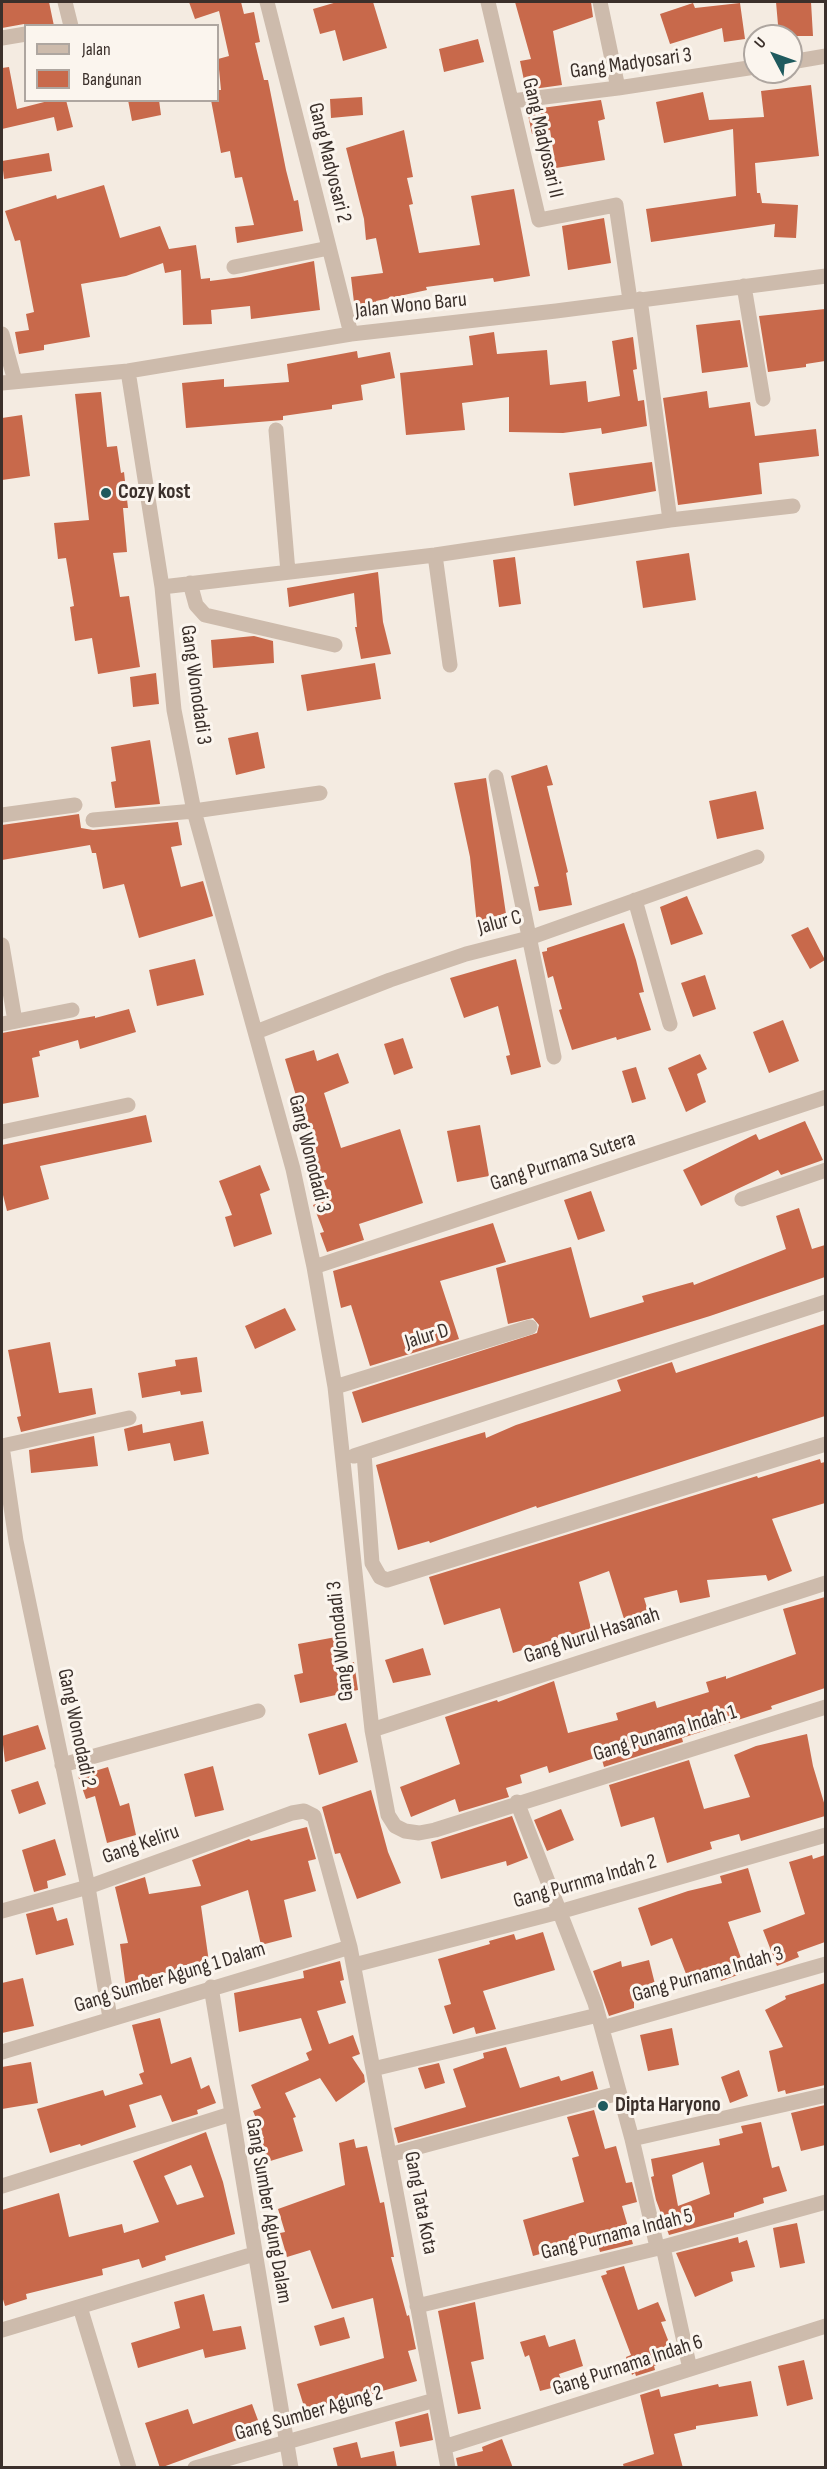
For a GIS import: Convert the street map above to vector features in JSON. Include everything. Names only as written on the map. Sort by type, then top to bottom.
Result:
[{"type":"street","points":[[65,2],[70,24]]},
{"type":"street","name":"Gang Madyosari 2","points":[[267,2],[351,334]]},
{"type":"street","name":"Gang Madyosari II","points":[[488,2],[539,220],[616,206],[635,299]]},
{"type":"street","points":[[600,2],[618,88]]},
{"type":"street","points":[[2,38],[24,34]]},
{"type":"street","points":[[803,60],[825,56]]},
{"type":"street","name":"Gang Madyosari 3","points":[[512,101],[743,69]]},
{"type":"street","points":[[234,267],[329,248]]},
{"type":"street","name":"Jalan Wono Baru","points":[[8,382],[128,371],[351,334],[825,276]]},
{"type":"street","points":[[744,286],[763,399]]},
{"type":"street","points":[[635,299],[670,520]]},
{"type":"street","points":[[2,334],[8,382]]},
{"type":"street","name":"Gang Wonodadi 3","points":[[128,371],[162,587],[174,710],[194,811],[293,1169],[314,1267],[335,1388],[372,1730],[384,1804],[392,1822],[400,1829],[419,1833],[435,1830],[517,1802]]},
{"type":"street","points":[[276,430],[288,572]]},
{"type":"street","points":[[162,587],[435,555],[670,520],[793,506]]},
{"type":"street","points":[[435,555],[450,665]]},
{"type":"street","points":[[190,583],[196,605],[205,615],[335,645]]},
{"type":"street","points":[[496,777],[554,1056]]},
{"type":"street","points":[[93,820],[194,811],[320,793]]},
{"type":"street","points":[[2,815],[75,805]]},
{"type":"street","name":"Jalur C","points":[[255,1032],[401,976],[466,954],[529,938],[757,857]]},
{"type":"street","points":[[635,900],[670,1024]]},
{"type":"street","points":[[2,945],[8,1022],[72,1010]]},
{"type":"street","name":"Gang Purnama Sutera","points":[[314,1267],[825,1097]]},
{"type":"street","points":[[2,1132],[128,1105]]},
{"type":"street","points":[[742,1199],[825,1170]]},
{"type":"street","points":[[342,1460],[825,1302]]},
{"type":"street","name":"Jalur D","points":[[335,1388],[530,1327]]},
{"type":"street","points":[[2,1446],[129,1418]]},
{"type":"street","points":[[364,1453],[372,1563],[380,1577],[387,1580],[825,1444]]},
{"type":"street","name":"Gang Wonodadi 2","points":[[2,1446],[16,1541],[88,1887],[110,2018]]},
{"type":"street","name":"Gang Nurul Hasanah","points":[[372,1730],[825,1583]]},
{"type":"street","name":"Gang Punama Indah 1","points":[[517,1802],[825,1707]]},
{"type":"street","points":[[62,1765],[258,1711]]},
{"type":"street","points":[[517,1802],[600,2021],[690,2369]]},
{"type":"street","name":"Gang Tata Kota","points":[[292,1813],[304,1811],[314,1816],[350,1947],[448,2468]]},
{"type":"street","name":"Gang Keliru","points":[[2,1911],[88,1887],[292,1813]]},
{"type":"street","name":"Gang Purnma Indah 2","points":[[354,1965],[559,1912],[825,1834]]},
{"type":"street","name":"Gang Sumber Agung 1 Dalam","points":[[2,2052],[211,1987],[350,1947]]},
{"type":"street","name":"Gang Purnama Indah 3","points":[[373,2069],[600,2021],[825,1964]]},
{"type":"street","name":"Gang Sumber Agung Dalam","points":[[211,1987],[291,2468]]},
{"type":"street","points":[[389,2155],[620,2093]]},
{"type":"street","points":[[632,2139],[825,2095]]},
{"type":"street","points":[[2,2186],[231,2114]]},
{"type":"street","name":"Gang Purnama Indah 5","points":[[417,2306],[660,2247],[825,2202]]},
{"type":"street","points":[[2,2330],[254,2254]]},
{"type":"street","points":[[80,2307],[129,2468]]},
{"type":"street","name":"Gang Purnama Indah 6","points":[[444,2447],[825,2326]]},
{"type":"street","name":"Gang Sumber Agung 2","points":[[195,2468],[435,2400]]},
{"type":"building","points":[[2,2],[49,2],[54,24],[24,24],[2,28]]},
{"type":"building","points":[[189,2],[241,2],[244,14],[254,12],[260,42],[255,43],[264,80],[268,80],[286,170],[294,201],[298,200],[303,231],[237,243],[235,227],[254,225],[242,177],[235,178],[230,151],[221,153],[211,102],[219,102],[219,90],[221,90],[219,59],[229,56],[219,11],[195,19]]},
{"type":"building","points":[[337,2],[373,2],[387,48],[343,61],[335,30],[320,34],[313,9]]},
{"type":"building","points":[[515,2],[591,2],[593,17],[553,31],[562,85],[526,90],[520,61],[531,59]]},
{"type":"building","points":[[776,2],[811,2],[813,36],[803,36],[803,24],[778,24]]},
{"type":"building","points":[[693,3],[695,8],[740,3],[743,39],[724,42],[722,28],[670,44],[660,14]]},
{"type":"building","points":[[478,39],[484,62],[444,72],[439,49]]},
{"type":"building","points":[[9,67],[17,109],[44,102],[67,102],[73,127],[57,131],[54,117],[2,129],[2,68]]},
{"type":"building","points":[[811,85],[819,156],[755,163],[757,193],[760,193],[762,203],[798,205],[796,238],[774,237],[775,224],[651,242],[646,209],[736,196],[733,129],[664,143],[656,102],[703,92],[709,120],[764,117],[761,91]]},
{"type":"building","points":[[362,97],[363,115],[331,118],[330,99]]},
{"type":"building","points":[[601,100],[605,119],[598,121],[605,160],[556,168],[550,130],[532,134],[527,110]]},
{"type":"building","points":[[128,102],[159,102],[161,115],[132,121]]},
{"type":"building","points":[[404,130],[413,177],[407,178],[413,204],[409,205],[419,253],[480,245],[471,196],[514,189],[530,276],[494,282],[493,278],[426,287],[427,290],[376,301],[377,309],[355,311],[351,277],[383,273],[376,238],[366,240],[364,219],[346,148]]},
{"type":"building","points":[[49,153],[52,171],[4,179],[2,161]]},
{"type":"building","points":[[104,185],[120,238],[160,226],[169,249],[196,245],[201,279],[210,278],[210,281],[241,277],[314,261],[320,310],[251,319],[250,306],[211,310],[212,324],[183,325],[181,270],[165,273],[163,263],[126,276],[81,284],[90,337],[44,345],[44,350],[19,354],[15,332],[29,330],[26,314],[34,312],[20,240],[15,241],[5,211],[56,195],[57,199]]},
{"type":"building","points":[[604,218],[611,263],[568,270],[562,226]]},
{"type":"building","points":[[825,309],[825,361],[806,364],[806,367],[768,372],[759,316]]},
{"type":"building","points":[[740,320],[748,367],[702,373],[696,325]]},
{"type":"building","points":[[494,332],[497,354],[547,350],[550,385],[586,381],[588,402],[620,396],[612,341],[633,337],[637,369],[633,370],[638,401],[644,400],[647,426],[602,434],[601,428],[563,433],[509,432],[509,397],[462,403],[465,430],[406,435],[400,373],[473,365],[469,336]]},
{"type":"building","points":[[357,351],[358,358],[390,352],[395,378],[361,385],[363,400],[332,405],[332,409],[283,416],[283,420],[186,428],[182,383],[224,379],[224,387],[289,382],[287,364]]},
{"type":"building","points":[[707,391],[709,408],[750,402],[755,436],[816,429],[819,456],[759,463],[762,494],[678,505],[663,398]]},
{"type":"building","points":[[101,392],[107,447],[117,446],[121,473],[124,472],[128,508],[123,508],[127,552],[113,553],[120,597],[129,596],[140,667],[98,674],[92,638],[75,641],[70,607],[74,606],[66,558],[58,559],[54,523],[89,520],[75,394]]},
{"type":"building","points":[[22,415],[30,476],[2,480],[2,418]]},
{"type":"building","points":[[652,462],[656,491],[574,506],[569,473]]},
{"type":"building","points":[[689,553],[696,600],[643,608],[636,561]]},
{"type":"building","points":[[515,557],[521,604],[499,607],[493,560]]},
{"type":"building","points":[[378,572],[383,622],[391,654],[361,659],[355,627],[357,627],[354,593],[289,607],[287,588]]},
{"type":"building","points":[[254,636],[273,641],[274,663],[213,668],[211,640]]},
{"type":"building","points":[[375,663],[381,699],[307,711],[301,675]]},
{"type":"building","points":[[156,673],[159,704],[133,707],[130,677]]},
{"type":"building","points":[[258,732],[265,768],[236,775],[228,738]]},
{"type":"building","points":[[150,740],[160,804],[115,808],[111,782],[116,781],[111,747]]},
{"type":"building","points":[[547,765],[553,785],[547,786],[568,872],[566,873],[572,905],[539,911],[534,887],[539,886],[511,776]]},
{"type":"building","points":[[486,778],[507,921],[477,925],[470,857],[454,783]]},
{"type":"building","points":[[756,791],[764,829],[717,839],[709,801]]},
{"type":"building","points":[[79,814],[81,828],[93,830],[178,822],[182,845],[171,847],[181,887],[203,881],[213,916],[139,938],[124,884],[103,889],[96,853],[92,853],[90,845],[2,860],[2,825]]},
{"type":"building","points":[[687,896],[703,934],[671,945],[660,907]]},
{"type":"building","points":[[624,923],[644,992],[639,993],[651,1030],[617,1040],[616,1037],[572,1050],[559,1010],[562,1009],[553,976],[548,978],[542,952],[547,951],[547,948]]},
{"type":"building","points":[[808,927],[825,960],[810,969],[791,935]]},
{"type":"building","points":[[195,959],[204,995],[157,1006],[149,970]]},
{"type":"building","points":[[516,959],[541,1067],[511,1075],[506,1056],[510,1055],[498,1006],[464,1018],[450,978]]},
{"type":"building","points":[[705,975],[716,1009],[693,1017],[681,983]]},
{"type":"building","points":[[129,1009],[136,1032],[80,1049],[78,1040],[39,1051],[40,1056],[32,1058],[39,1097],[2,1104],[2,1033],[95,1016],[95,1018]]},
{"type":"building","points":[[783,1020],[799,1061],[769,1073],[753,1032]]},
{"type":"building","points":[[403,1038],[413,1068],[394,1075],[384,1044]]},
{"type":"building","points":[[314,1050],[317,1061],[338,1053],[349,1083],[324,1093],[341,1148],[400,1129],[423,1203],[359,1224],[364,1240],[327,1252],[320,1233],[324,1232],[313,1205],[331,1198],[318,1169],[285,1059]]},
{"type":"building","points":[[700,1054],[707,1069],[697,1074],[706,1102],[686,1112],[668,1068]]},
{"type":"building","points":[[636,1067],[646,1099],[632,1103],[622,1071]]},
{"type":"building","points":[[146,1115],[152,1142],[40,1166],[49,1199],[7,1211],[2,1191],[2,1145]]},
{"type":"building","points":[[805,1121],[823,1160],[781,1175],[778,1170],[701,1206],[683,1170],[756,1134],[759,1140]]},
{"type":"building","points":[[480,1125],[489,1176],[457,1182],[447,1131]]},
{"type":"building","points":[[260,1165],[270,1190],[260,1194],[272,1234],[234,1247],[225,1217],[232,1215],[219,1181]]},
{"type":"building","points":[[591,1191],[605,1231],[578,1240],[564,1200]]},
{"type":"building","points":[[799,1208],[812,1249],[825,1245],[825,1277],[710,1316],[362,1423],[352,1392],[537,1333],[539,1325],[533,1318],[508,1324],[496,1268],[571,1247],[590,1318],[644,1302],[642,1296],[693,1282],[694,1285],[786,1249],[776,1216]]},
{"type":"building","points":[[493,1223],[506,1262],[440,1281],[459,1339],[370,1366],[351,1305],[341,1308],[333,1271]]},
{"type":"building","points":[[285,1308],[296,1330],[255,1349],[245,1326]]},
{"type":"building","points":[[825,1324],[825,1416],[537,1508],[536,1506],[430,1543],[429,1541],[398,1550],[376,1465],[485,1432],[486,1438],[516,1425],[621,1391],[617,1380],[672,1362],[676,1373]]},
{"type":"building","points":[[50,1342],[59,1393],[92,1388],[96,1414],[21,1432],[17,1417],[21,1416],[8,1350]]},
{"type":"building","points":[[197,1357],[202,1392],[181,1395],[180,1391],[142,1398],[138,1373],[176,1366],[175,1360]]},
{"type":"building","points":[[203,1421],[209,1454],[174,1461],[170,1443],[128,1451],[124,1429],[142,1424],[143,1433]]},
{"type":"building","points":[[94,1436],[98,1466],[31,1473],[29,1450]]},
{"type":"building","points":[[820,1459],[821,1463],[825,1462],[825,1503],[772,1519],[792,1571],[768,1581],[766,1575],[707,1580],[710,1597],[680,1603],[677,1590],[644,1598],[648,1611],[624,1619],[609,1571],[579,1582],[594,1640],[571,1646],[568,1635],[513,1653],[500,1608],[444,1625],[429,1577],[757,1476],[758,1478]]},
{"type":"building","points":[[825,1597],[825,1688],[771,1706],[772,1709],[682,1738],[683,1742],[604,1767],[601,1756],[549,1773],[547,1766],[520,1775],[522,1783],[506,1788],[509,1797],[459,1812],[455,1799],[411,1817],[400,1787],[460,1764],[445,1717],[497,1700],[498,1702],[554,1681],[568,1733],[618,1720],[616,1713],[655,1701],[657,1708],[709,1692],[706,1682],[726,1676],[726,1679],[796,1654],[783,1609]]},
{"type":"building","points":[[336,1637],[341,1665],[354,1662],[358,1690],[300,1703],[294,1675],[303,1673],[298,1644]]},
{"type":"building","points":[[423,1648],[431,1675],[393,1683],[385,1660]]},
{"type":"building","points":[[346,1723],[358,1762],[319,1775],[308,1734]]},
{"type":"building","points":[[38,1725],[46,1749],[5,1762],[2,1736]]},
{"type":"building","points":[[807,1734],[813,1766],[825,1806],[825,1816],[741,1841],[739,1834],[710,1842],[712,1849],[667,1863],[654,1817],[621,1827],[609,1785],[689,1760],[704,1809],[750,1797],[734,1755],[756,1746]]},
{"type":"building","points":[[213,1766],[224,1810],[195,1817],[184,1774]]},
{"type":"building","points":[[108,1767],[120,1806],[129,1803],[136,1835],[107,1843],[95,1796],[86,1799],[78,1776]]},
{"type":"building","points":[[38,1781],[46,1804],[19,1814],[11,1790]]},
{"type":"building","points":[[371,1790],[388,1852],[401,1883],[357,1899],[340,1853],[335,1854],[322,1807]]},
{"type":"building","points":[[561,1809],[574,1840],[547,1851],[534,1820]]},
{"type":"building","points":[[512,1816],[528,1858],[507,1866],[506,1861],[441,1879],[431,1842]]},
{"type":"building","points":[[307,1827],[316,1859],[308,1861],[316,1891],[284,1900],[292,1937],[261,1945],[248,1890],[201,1906],[210,1969],[152,1974],[153,1985],[126,1988],[120,1944],[128,1943],[115,1887],[145,1877],[149,1894],[201,1886],[192,1860],[249,1839],[251,1841]]},
{"type":"building","points":[[55,1839],[66,1875],[47,1881],[48,1888],[34,1892],[22,1850]]},
{"type":"building","points":[[812,1855],[813,1859],[825,1855],[825,1942],[797,1952],[799,1957],[777,1966],[763,1930],[805,1914],[789,1862]]},
{"type":"building","points":[[748,1868],[761,1912],[728,1922],[746,1972],[721,1981],[718,1972],[690,1984],[672,1938],[651,1946],[638,1908],[688,1891],[722,1883],[720,1876]]},
{"type":"building","points":[[53,1907],[57,1921],[67,1918],[74,1945],[36,1955],[26,1914]]},
{"type":"building","points":[[543,1932],[555,1970],[483,1991],[496,2029],[476,2034],[474,2027],[453,2034],[444,2006],[451,2004],[438,1959],[490,1944],[489,1941],[514,1934],[516,1940]]},
{"type":"building","points":[[649,1960],[658,1996],[634,2002],[634,2008],[609,2016],[593,1971],[621,1961],[622,1967]]},
{"type":"building","points":[[340,1961],[344,1980],[340,1981],[346,2003],[317,2011],[329,2044],[353,2035],[360,2054],[352,2057],[364,2075],[365,2082],[336,2102],[320,2078],[285,2093],[296,2117],[293,2118],[303,2151],[267,2162],[259,2139],[264,2138],[253,2111],[261,2108],[251,2085],[309,2060],[306,2053],[312,2050],[301,2018],[239,2032],[234,1993],[304,1978],[303,1971]]},
{"type":"building","points":[[23,1978],[34,2026],[2,2033],[2,1983]]},
{"type":"building","points":[[825,1983],[825,2085],[786,2094],[785,2090],[778,2092],[769,2051],[783,2047],[765,2010],[786,1999],[785,1996]]},
{"type":"building","points":[[160,2018],[171,2064],[191,2057],[201,2089],[209,2085],[216,2103],[197,2110],[198,2114],[172,2122],[161,2095],[129,2105],[136,2127],[81,2146],[80,2144],[50,2153],[37,2109],[103,2090],[105,2096],[143,2084],[139,2074],[144,2072],[132,2025]]},
{"type":"building","points":[[672,2028],[679,2065],[648,2071],[640,2035]]},
{"type":"building","points":[[506,2047],[520,2088],[559,2076],[561,2081],[593,2071],[598,2089],[398,2143],[394,2128],[466,2107],[453,2069],[484,2058],[483,2053]]},
{"type":"building","points":[[31,2062],[38,2103],[2,2109],[2,2067]]},
{"type":"building","points":[[439,2063],[445,2083],[425,2089],[418,2068]]},
{"type":"building","points":[[739,2070],[748,2096],[730,2103],[721,2077]]},
{"type":"building","points":[[825,2105],[825,2145],[801,2151],[791,2113]]},
{"type":"building","points":[[594,2110],[605,2149],[616,2146],[626,2183],[632,2182],[637,2202],[622,2206],[633,2244],[600,2252],[596,2238],[533,2256],[523,2220],[584,2202],[572,2158],[579,2156],[567,2117]]},
{"type":"building","points":[[761,2122],[772,2168],[779,2166],[787,2191],[763,2198],[764,2203],[734,2213],[734,2217],[669,2235],[656,2200],[651,2177],[654,2176],[651,2159],[720,2145],[719,2139],[743,2133],[741,2126]],"holes":[[[703,2162],[710,2194],[678,2206],[672,2175]]]},
{"type":"building","points":[[206,2132],[223,2182],[235,2234],[165,2256],[166,2260],[142,2268],[139,2259],[102,2269],[103,2275],[26,2294],[27,2299],[5,2306],[2,2296],[2,2210],[59,2193],[69,2237],[122,2224],[124,2233],[159,2222],[133,2161]],"holes":[[[191,2165],[204,2197],[177,2205],[164,2176]]]},
{"type":"building","points":[[354,2139],[356,2148],[367,2146],[380,2203],[384,2202],[394,2257],[391,2257],[407,2316],[409,2315],[416,2349],[408,2351],[417,2381],[306,2413],[297,2384],[384,2358],[373,2298],[332,2309],[310,2250],[287,2257],[280,2233],[285,2232],[278,2209],[345,2185],[339,2143]]},
{"type":"building","points":[[797,2223],[805,2263],[780,2268],[773,2228]]},
{"type":"building","points":[[738,2237],[739,2243],[747,2240],[755,2267],[731,2272],[733,2281],[695,2297],[676,2253]]},
{"type":"building","points":[[624,2266],[638,2310],[658,2302],[666,2321],[661,2322],[675,2358],[654,2366],[655,2370],[636,2376],[635,2373],[632,2375],[626,2357],[631,2355],[601,2276],[607,2274],[606,2271]]},
{"type":"building","points":[[204,2294],[213,2331],[241,2326],[246,2349],[205,2358],[203,2349],[138,2368],[131,2343],[180,2328],[174,2302]]},
{"type":"building","points":[[475,2302],[484,2359],[471,2362],[481,2409],[458,2414],[438,2311]]},
{"type":"building","points":[[344,2317],[350,2338],[320,2346],[314,2326]]},
{"type":"building","points":[[545,2335],[549,2347],[575,2339],[583,2366],[559,2374],[563,2385],[540,2391],[529,2355],[525,2357],[520,2342]]},
{"type":"building","points":[[804,2360],[813,2399],[787,2406],[778,2366]]},
{"type":"building","points":[[751,2381],[758,2416],[696,2426],[696,2429],[674,2434],[683,2468],[624,2468],[623,2464],[654,2454],[640,2395],[659,2389],[661,2397],[718,2384],[719,2387]]},
{"type":"building","points":[[252,2404],[262,2431],[160,2468],[145,2423],[188,2409],[193,2424]]},
{"type":"building","points":[[428,2413],[433,2440],[400,2447],[395,2422]]},
{"type":"building","points":[[502,2439],[513,2468],[458,2468],[456,2458],[483,2451],[482,2447]]},
{"type":"building","points":[[357,2442],[361,2458],[394,2451],[397,2468],[338,2468],[333,2448]]},
{"type":"place","name":"Cozy kost","points":[[106,493]]},
{"type":"place","name":"Dipta Haryono","points":[[603,2106]]}]
